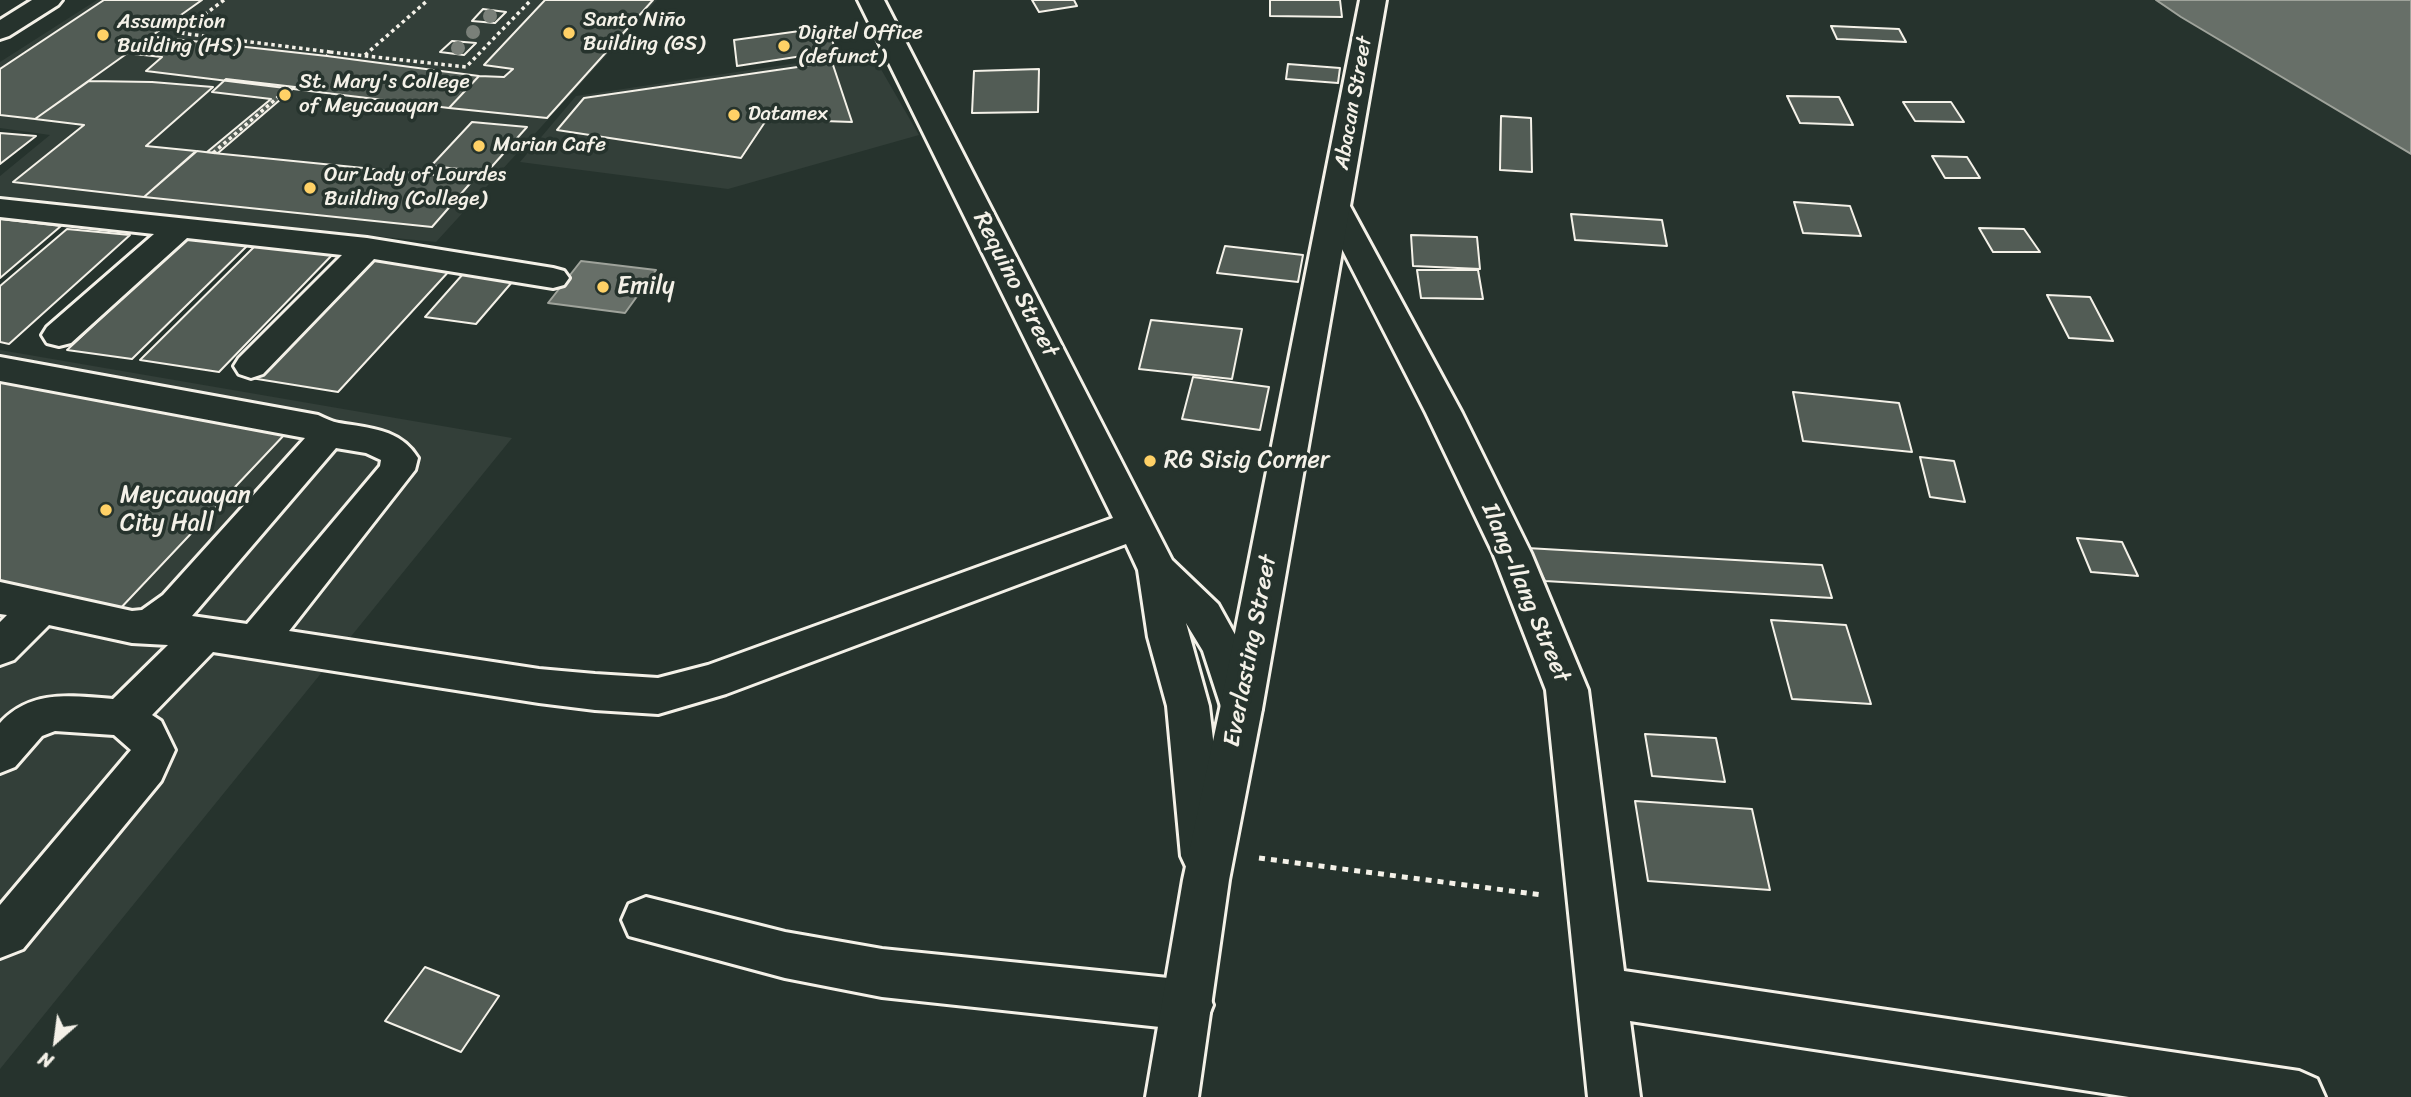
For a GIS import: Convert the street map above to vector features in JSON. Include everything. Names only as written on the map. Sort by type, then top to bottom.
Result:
[{"type":"main road","points":[[0,31],[49,0]]},
{"type":"main road","name":"Requino Street","points":[[871,0],[1158,570],[1168,637],[1188,706],[1209,866]]},
{"type":"main road","name":"Abacan Street","points":[[1335,206],[1373,0]]},
{"type":"main road","name":"Everlasting Street","points":[[1172,1097],[1209,866],[1335,206]]},
{"type":"main road","name":"Ilang-Ilang Street","points":[[1335,206],[1444,413],[1512,553],[1567,690],[1614,1097]]},
{"type":"main road","points":[[0,208],[367,248],[553,278]]},
{"type":"main road","points":[[59,335],[182,226]]},
{"type":"main road","points":[[251,366],[367,248]]},
{"type":"main road","points":[[0,369],[318,428],[324,434],[380,444],[395,451],[400,458],[397,470],[256,642]]},
{"type":"main road","points":[[151,626],[177,606],[322,442],[324,434]]},
{"type":"main road","points":[[0,598],[132,628],[151,626],[539,686],[657,696],[711,682],[1136,525]]},
{"type":"main road","name":"Requino Street","points":[[1158,570],[1204,615],[1223,649],[1241,709]]},
{"type":"main road","points":[[0,648],[41,607]]},
{"type":"main road","points":[[121,718],[206,634]]},
{"type":"main road","points":[[0,754],[27,723],[54,713],[121,718],[146,734],[153,750],[145,766],[6,933],[0,935]]},
{"type":"main road","points":[[646,920],[785,955],[882,973],[1188,1005]]},
{"type":"main road","points":[[1602,992],[2299,1097]]},
{"type":"path","points":[[224,0],[180,33],[329,54],[467,67],[531,0]]},
{"type":"path","points":[[365,56],[428,0]]},
{"type":"path","points":[[213,153],[291,86]]},
{"type":"path","points":[[1209,866],[1591,902]]},
{"type":"shaded area","name":"St. Mary's College of Meycauayan","points":[[97,0],[657,0],[436,242],[0,200],[0,176],[50,135],[0,128],[0,62]]},
{"type":"shaded area","points":[[2156,0],[2411,0],[2411,154],[2181,17]]},
{"type":"shaded area","name":"Datamex","points":[[871,52],[919,135],[728,189],[520,162],[576,96]]},
{"type":"shaded area","name":"Emily","points":[[581,261],[656,270],[625,313],[548,303]]},
{"type":"shaded area","points":[[0,350],[512,438],[0,1069]]},
{"type":"building","name":"Assumption Building (HS)","points":[[104,0],[202,0],[35,119],[0,115],[0,69]]},
{"type":"building","name":"Santo Niño Building (GS)","points":[[545,0],[653,0],[547,118],[449,108],[479,76],[504,77],[513,69],[484,65]]},
{"type":"building","points":[[1032,0],[1074,0],[1077,6],[1039,12]]},
{"type":"building","points":[[1270,0],[1340,0],[1342,17],[1270,16]]},
{"type":"building","points":[[483,9],[506,12],[495,23],[472,21]]},
{"type":"building","points":[[483,9],[506,12],[495,23],[472,21]]},
{"type":"building","points":[[1831,26],[1899,29],[1906,42],[1837,39]]},
{"type":"building","name":"Digitel Office (defunct)","points":[[829,27],[835,51],[737,66],[734,40]]},
{"type":"building","points":[[156,37],[479,76],[449,108],[146,71],[162,57],[134,54]]},
{"type":"building","points":[[452,41],[476,43],[464,55],[440,52]]},
{"type":"building","points":[[452,41],[476,43],[464,55],[440,52]]},
{"type":"building","points":[[832,62],[852,122],[767,119],[741,158],[557,130],[584,98]]},
{"type":"building","points":[[1288,64],[1340,68],[1338,83],[1286,79]]},
{"type":"building","points":[[1039,69],[1038,112],[972,113],[974,71]]},
{"type":"building","points":[[226,79],[295,87],[218,153],[207,152],[271,99],[212,92]]},
{"type":"building","points":[[89,81],[213,87],[146,146],[196,151],[144,197],[13,182],[84,125],[35,119]]},
{"type":"building","points":[[1787,96],[1839,97],[1853,125],[1800,123]]},
{"type":"building","points":[[1903,102],[1951,102],[1964,122],[1915,121]]},
{"type":"building","points":[[1501,116],[1531,118],[1532,172],[1500,170]]},
{"type":"building","name":"Marian Cafe","points":[[472,122],[527,127],[487,172],[431,166]]},
{"type":"building","points":[[0,133],[36,136],[0,164]]},
{"type":"building","name":"Our Lady of Lourdes Building (College)","points":[[197,151],[474,179],[432,227],[144,197]]},
{"type":"building","points":[[1932,156],[1967,157],[1980,178],[1945,178]]},
{"type":"building","points":[[1794,202],[1850,206],[1861,236],[1803,233]]},
{"type":"building","points":[[1571,214],[1662,220],[1667,246],[1575,240]]},
{"type":"building","points":[[0,219],[61,226],[0,278]]},
{"type":"building","points":[[1979,228],[2024,229],[2040,252],[1993,252]]},
{"type":"building","points":[[67,229],[130,235],[9,344],[0,342],[0,286]]},
{"type":"building","points":[[1411,235],[1477,237],[1480,269],[1413,266]]},
{"type":"building","points":[[187,237],[248,245],[132,359],[67,350]]},
{"type":"building","points":[[257,244],[335,252],[219,372],[140,360]]},
{"type":"building","points":[[1225,246],[1303,255],[1298,282],[1217,273]]},
{"type":"building","points":[[368,256],[451,269],[338,392],[251,378]]},
{"type":"building","points":[[1417,270],[1478,270],[1483,299],[1421,298]]},
{"type":"building","points":[[463,274],[513,281],[476,324],[425,317]]},
{"type":"building","points":[[2047,295],[2090,297],[2113,341],[2069,338]]},
{"type":"building","points":[[1151,320],[1242,329],[1232,379],[1139,369]]},
{"type":"building","points":[[1193,377],[1269,387],[1260,430],[1182,419]]},
{"type":"building","name":"Meycauayan City Hall","points":[[0,382],[286,433],[117,612],[0,588]]},
{"type":"building","points":[[1793,392],[1899,403],[1912,452],[1803,441]]},
{"type":"building","points":[[1920,457],[1954,461],[1965,502],[1930,497]]},
{"type":"building","points":[[2077,538],[2122,542],[2138,576],[2091,572]]},
{"type":"building","points":[[1527,548],[1822,565],[1832,598],[1545,581]]},
{"type":"building","points":[[1771,620],[1846,625],[1871,704],[1792,699]]},
{"type":"building","points":[[1645,734],[1716,738],[1725,782],[1652,776]]},
{"type":"building","points":[[1635,801],[1752,809],[1770,890],[1648,881]]},
{"type":"building","points":[[425,967],[499,996],[461,1052],[385,1021]]},
{"type":"place","name":"Santo Niño Building (GS)","points":[[569,33]]},
{"type":"place","name":"Assumption Building (HS)","points":[[103,35]]},
{"type":"place","name":"Digitel Office (defunct)","points":[[784,46]]},
{"type":"place","name":"St. Mary's College of Meycauayan","points":[[285,95]]},
{"type":"place","name":"Datamex","points":[[734,115]]},
{"type":"place","name":"Marian Cafe","points":[[479,146]]},
{"type":"place","name":"Our Lady of Lourdes Building (College)","points":[[310,188]]},
{"type":"place","name":"Emily","points":[[603,287]]},
{"type":"place","name":"RG Sisig Corner","points":[[1150,461]]},
{"type":"place","name":"Meycauayan City Hall","points":[[106,510]]}]
